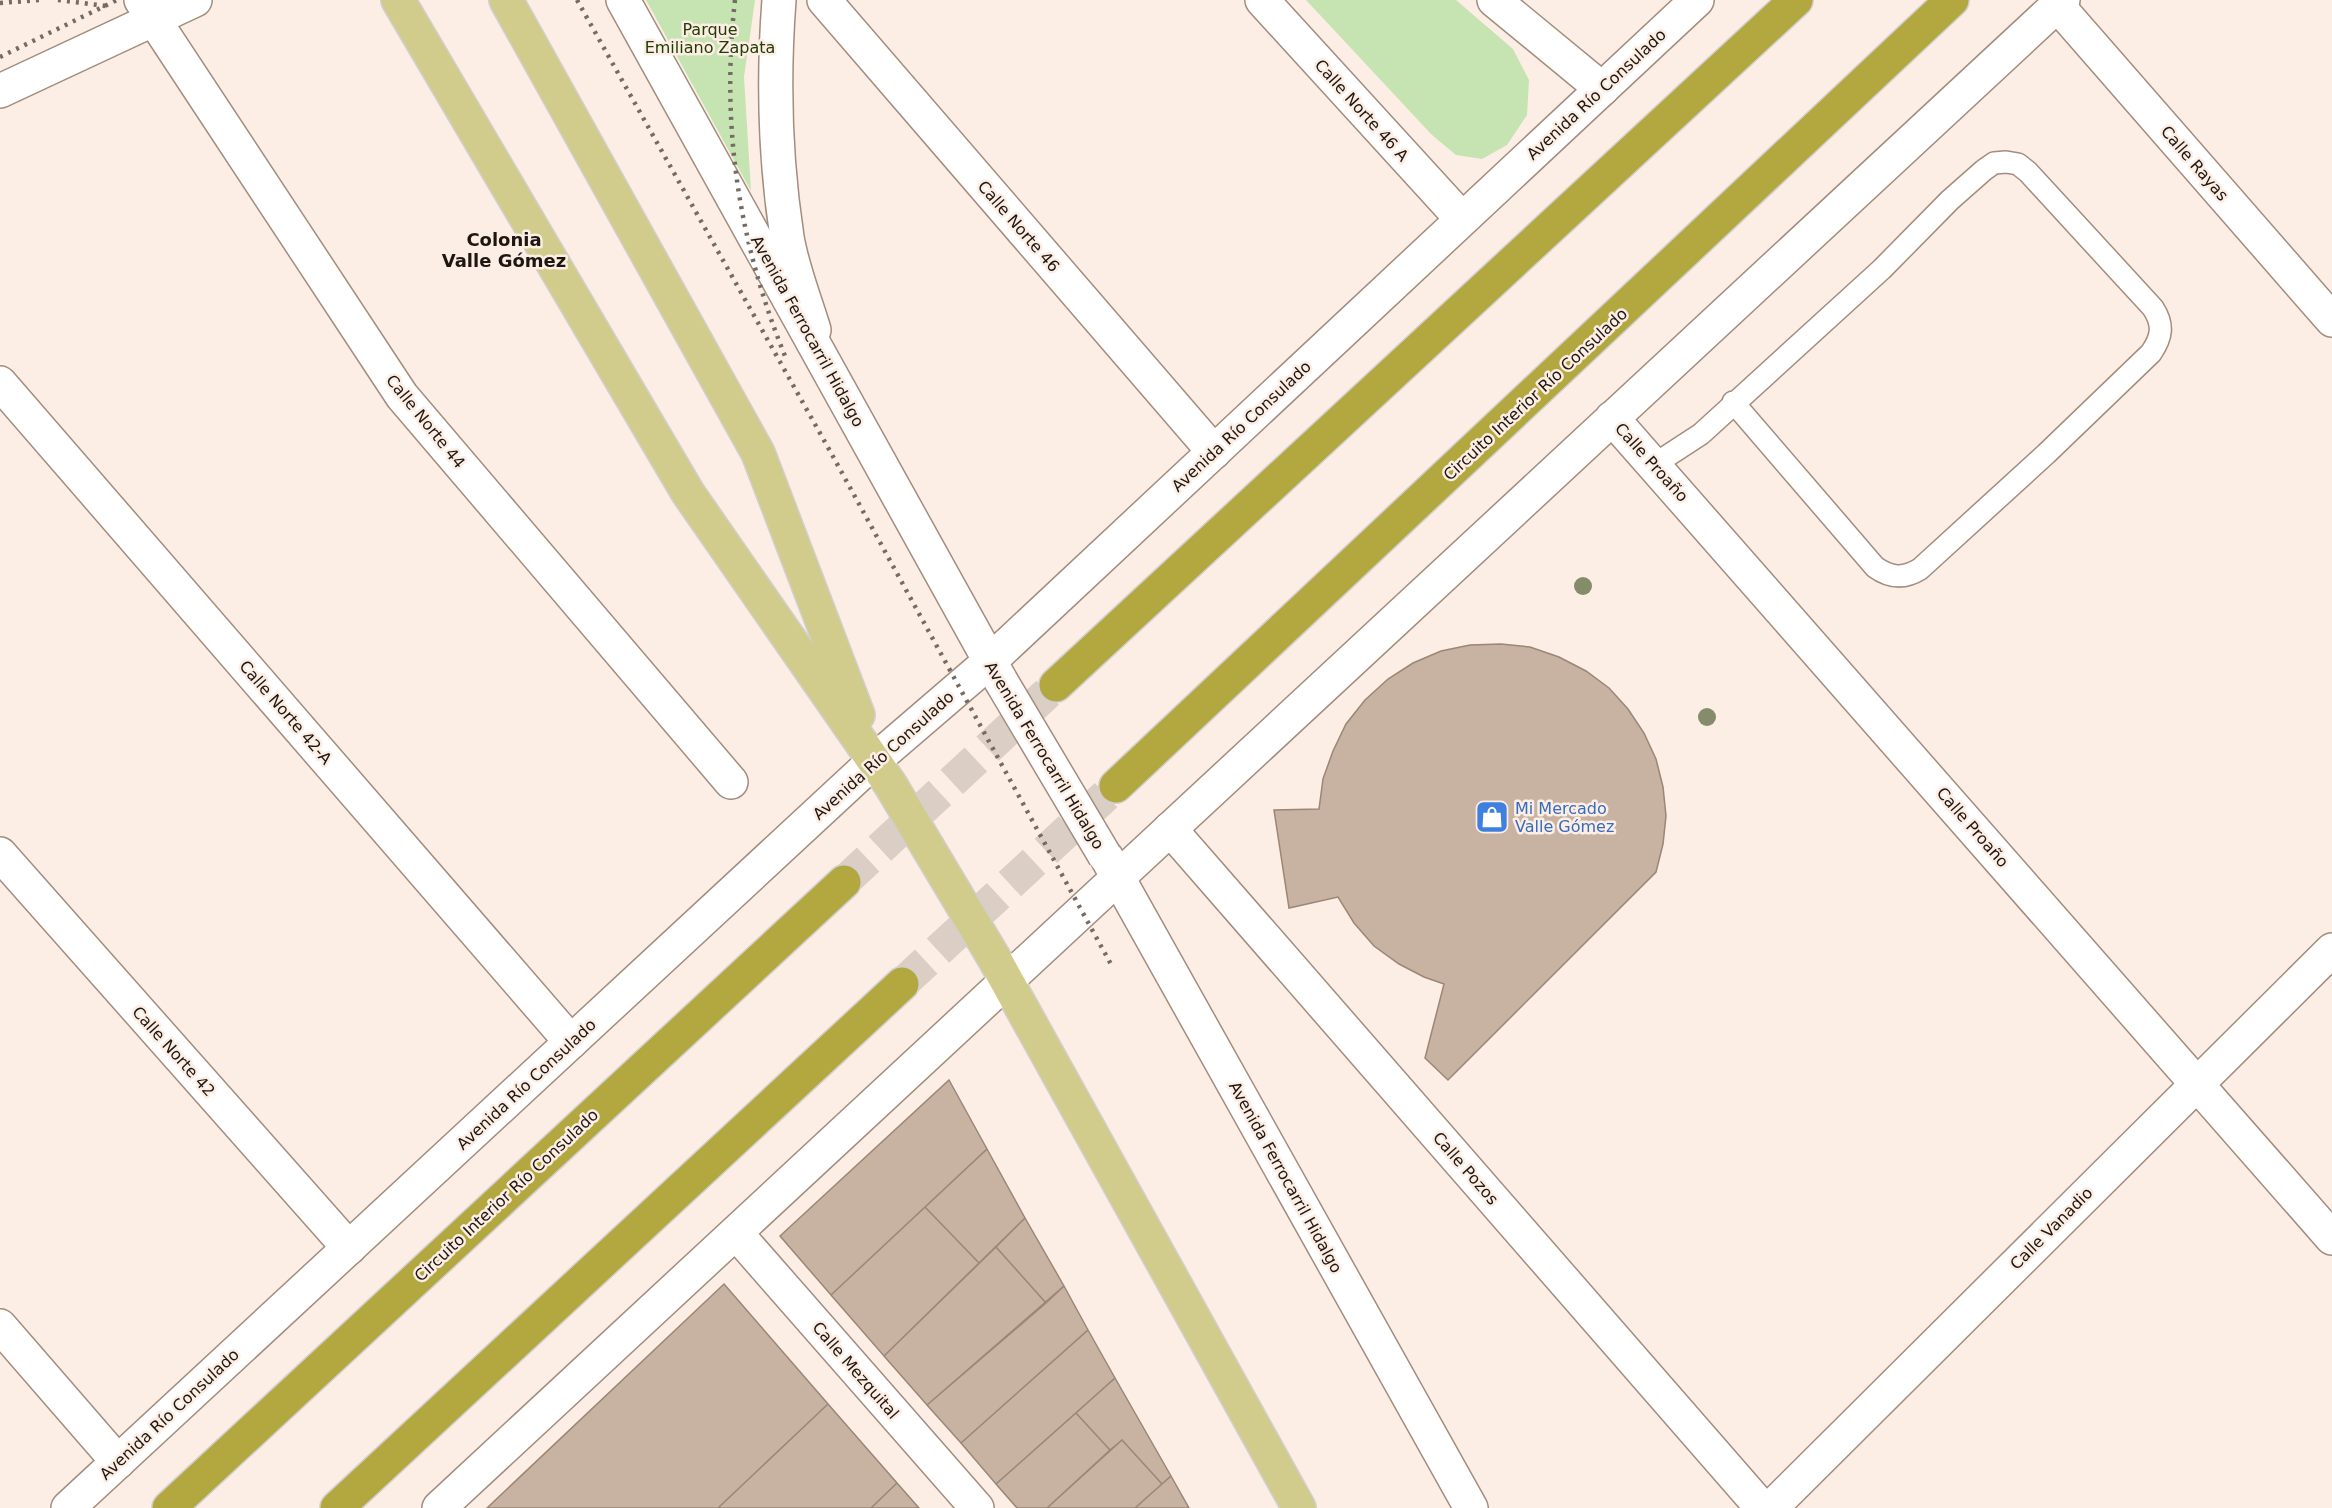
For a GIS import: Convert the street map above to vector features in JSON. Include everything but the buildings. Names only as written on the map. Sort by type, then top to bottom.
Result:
[{"type":"highway","points":[[1056,685],[1796,0]]},
{"type":"highway","name":"Circuito Interior Río Consulado","points":[[1116,786],[1952,0]]},
{"type":"highway","name":"Circuito Interior Río Consulado","points":[[169,1508],[844,882]]},
{"type":"highway","points":[[338,1508],[902,984]]},
{"type":"main road","points":[[398,0],[688,493],[883,772],[1001,969],[1299,1508]]},
{"type":"main road","points":[[506,0],[758,453],[883,772]]},
{"type":"street","points":[[0,91],[148,9],[195,0]]},
{"type":"street","name":"Avenida Ferrocarril Hidalgo","points":[[623,0],[995,671],[1112,866],[1471,1508]]},
{"type":"street","points":[[779,0],[776,40],[776,129],[787,240],[821,354]]},
{"type":"street","name":"Calle Norte 46","points":[[824,0],[1214,452]]},
{"type":"street","name":"Calle Norte 46 A","points":[[1262,0],[1462,219]]},
{"type":"street","points":[[1494,0],[1602,89]]},
{"type":"street","name":"Avenida Río Consulado","points":[[68,1508],[571,1042],[883,772],[995,671],[1214,452],[1697,0]]},
{"type":"street","points":[[439,1508],[736,1233],[1001,969],[1112,866],[1170,829],[2060,2]]},
{"type":"street","name":"Calle Rayas","points":[[2060,2],[2332,320]]},
{"type":"street","name":"Calle Norte 44","points":[[148,9],[402,396],[731,782]]},
{"type":"street","name":"Calle Norte 42-A","points":[[0,383],[571,1042]]},
{"type":"street","name":"Calle Proaño","points":[[1612,418],[2332,1238]]},
{"type":"street","name":"Calle Pozos","points":[[1170,829],[1762,1508]]},
{"type":"street","name":"Calle Norte 42","points":[[0,854],[349,1248]]},
{"type":"street","name":"Calle Vanadio","points":[[1771,1508],[2332,950]]},
{"type":"street","name":"Calle Mezquital","points":[[736,1233],[977,1508]]},
{"type":"street","points":[[0,1326],[118,1462]]},
{"type":"lane","points":[[1654,464],[1701,434],[1733,402],[1808,337],[1882,268],[1950,200],[1994,163],[2018,164],[2028,172],[2153,308],[2160,319],[2161,331],[2158,343],[2151,353],[2046,454],[1920,569],[1909,575],[1897,577],[1885,574],[1875,567],[1733,402]]},
{"type":"green space","name":"Parque Emiliano Zapata","points":[[646,0],[755,0],[744,77],[751,191]]},
{"type":"green space","points":[[1306,0],[1456,0],[1513,49],[1529,80],[1527,115],[1507,145],[1482,159],[1456,155],[1432,135]]},
{"type":"tunnel","points":[[844,882],[1056,685]]},
{"type":"tunnel","points":[[902,984],[1116,786]]},
{"type":"railway","points":[[0,3],[40,0]]},
{"type":"railway","points":[[58,0],[106,6]]},
{"type":"railway","points":[[0,57],[117,0]]},
{"type":"railway","points":[[577,0],[830,451],[1113,968]]},
{"type":"railway","points":[[735,0],[730,92],[737,181],[755,269],[785,356]]},
{"type":"place","name":"Mi Mercado Valle Gómez","points":[[1492,817]]},
{"type":"district","name":"Colonia Valle Gómez","points":[[504,250]]}]
